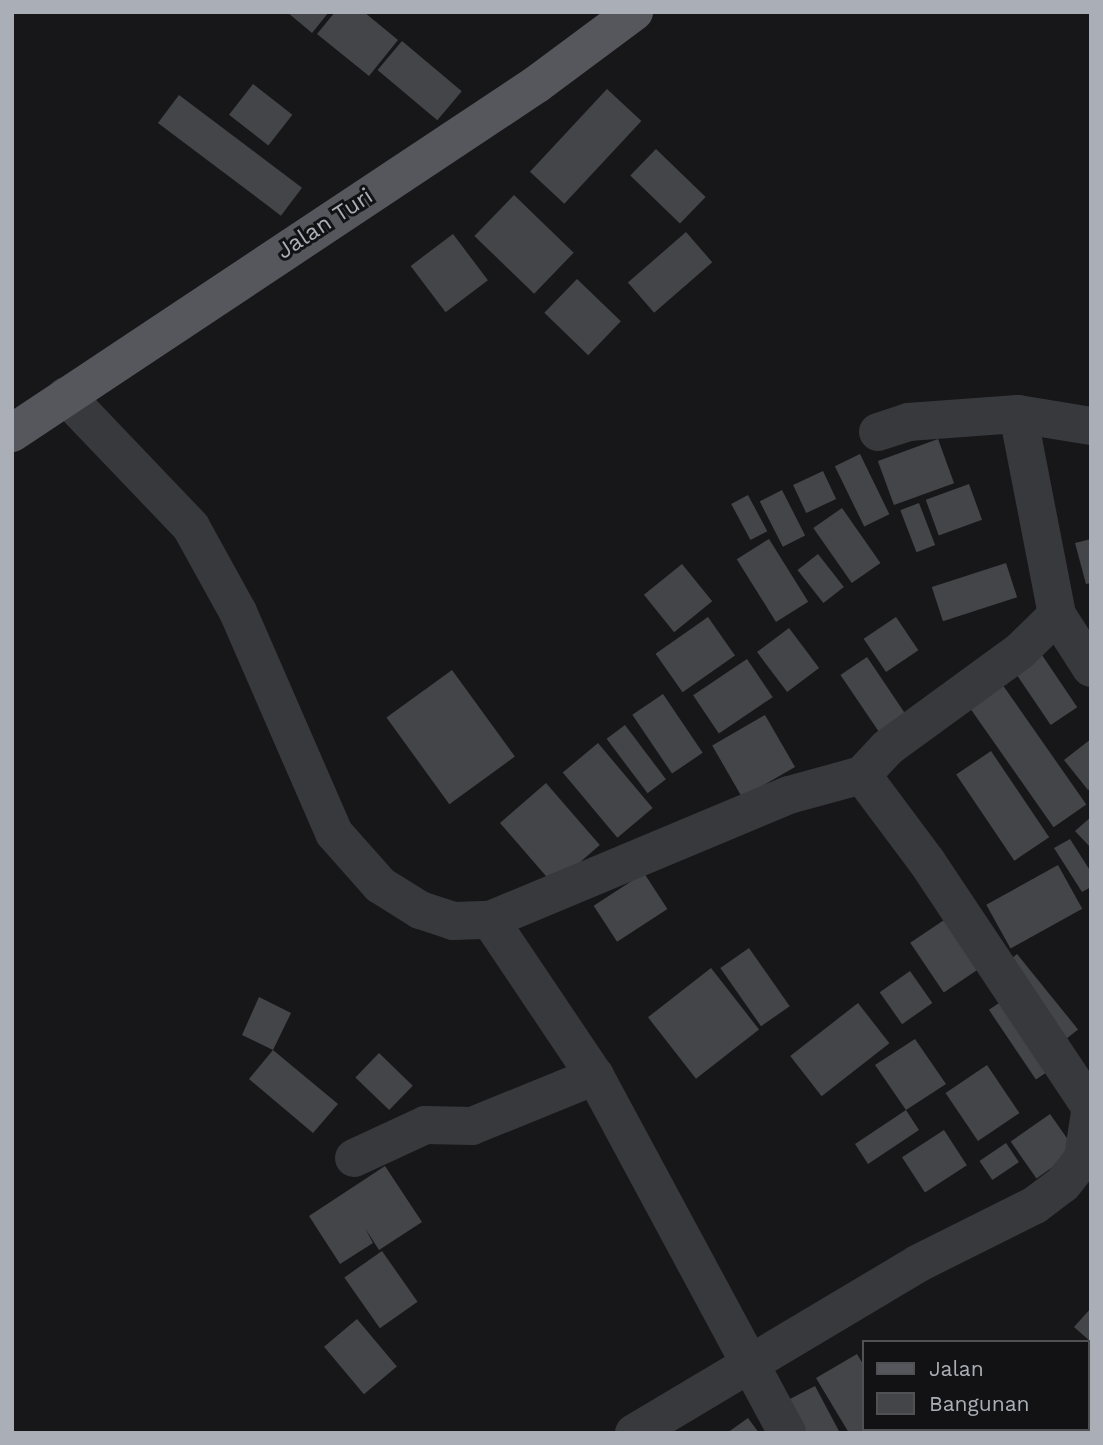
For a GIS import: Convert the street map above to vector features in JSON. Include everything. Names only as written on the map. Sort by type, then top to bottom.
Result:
[{"type":"main road","name":"Jalan Turi","points":[[12,433],[537,84],[634,12]]},
{"type":"street","points":[[66,396],[191,527],[238,612],[334,834],[380,885],[420,910],[453,921],[490,920],[789,795],[862,775],[887,748],[1020,651],[1057,615]]},
{"type":"street","points":[[878,432],[908,422],[1018,414],[1091,426]]},
{"type":"street","points":[[1018,414],[1057,615],[1091,668]]},
{"type":"street","points":[[634,1433],[917,1264],[1035,1205],[1087,1162],[1091,1106],[927,862],[862,775]]},
{"type":"street","points":[[490,920],[595,1076],[788,1433]]},
{"type":"street","points":[[355,1158],[425,1125],[472,1126],[595,1076]]},
{"type":"building","points":[[287,12],[329,12],[312,33]]},
{"type":"building","points":[[335,12],[364,12],[398,40],[369,76],[317,34]]},
{"type":"building","points":[[402,41],[462,91],[437,120],[378,70]]},
{"type":"building","points":[[253,84],[292,115],[268,146],[229,115]]},
{"type":"building","points":[[607,89],[641,121],[564,204],[530,172]]},
{"type":"building","points":[[179,95],[302,188],[281,216],[158,123]]},
{"type":"building","points":[[656,149],[706,197],[680,224],[630,176]]},
{"type":"building","points":[[514,195],[574,253],[534,294],[474,236]]},
{"type":"building","points":[[686,232],[712,262],[654,313],[628,283]]},
{"type":"building","points":[[453,234],[488,280],[446,312],[411,266]]},
{"type":"building","points":[[577,279],[621,321],[588,355],[544,313]]},
{"type":"building","points":[[938,439],[954,483],[894,505],[878,461]]},
{"type":"building","points":[[860,454],[889,514],[864,526],[835,466]]},
{"type":"building","points":[[823,471],[836,499],[806,513],[793,485]]},
{"type":"building","points":[[969,484],[982,520],[939,535],[926,500]]},
{"type":"building","points":[[782,490],[805,535],[783,547],[760,501]]},
{"type":"building","points":[[748,495],[767,531],[750,540],[731,504]]},
{"type":"building","points":[[919,503],[935,545],[916,552],[900,510]]},
{"type":"building","points":[[842,508],[880,563],[852,583],[813,528]]},
{"type":"building","points":[[769,539],[808,602],[776,622],[737,559]]},
{"type":"building","points":[[1091,539],[1091,583],[1086,584],[1075,543]]},
{"type":"building","points":[[818,554],[844,587],[823,603],[798,570]]},
{"type":"building","points":[[1006,563],[1017,597],[943,621],[932,587]]},
{"type":"building","points":[[682,564],[712,601],[674,632],[644,595]]},
{"type":"building","points":[[708,617],[735,656],[683,692],[656,654]]},
{"type":"building","points":[[896,617],[918,650],[886,672],[864,639]]},
{"type":"building","points":[[789,628],[819,668],[787,692],[757,652]]},
{"type":"building","points":[[1042,655],[1077,707],[1051,725],[1015,673]]},
{"type":"building","points":[[867,657],[906,714],[879,732],[840,675]]},
{"type":"building","points":[[747,659],[773,697],[719,733],[693,695]]},
{"type":"building","points":[[452,670],[515,757],[449,804],[386,718]]},
{"type":"building","points":[[1002,684],[1086,804],[1054,827],[969,707]]},
{"type":"building","points":[[663,694],[703,753],[672,774],[632,715]]},
{"type":"building","points":[[765,715],[795,767],[742,797],[712,746]]},
{"type":"building","points":[[625,725],[666,779],[648,793],[607,739]]},
{"type":"building","points":[[1091,739],[1091,788],[1088,790],[1064,760]]},
{"type":"building","points":[[598,743],[653,808],[617,838],[563,773]]},
{"type":"building","points":[[991,751],[1049,837],[1014,861],[956,774]]},
{"type":"building","points":[[546,783],[600,845],[554,885],[500,823]]},
{"type":"building","points":[[1091,817],[1091,848],[1075,831]]},
{"type":"building","points":[[1070,839],[1091,872],[1091,887],[1082,892],[1054,848]]},
{"type":"building","points":[[1058,865],[1082,909],[1011,948],[986,905]]},
{"type":"building","points":[[644,873],[667,909],[617,942],[594,906]]},
{"type":"building","points":[[950,916],[984,966],[944,993],[910,943]]},
{"type":"building","points":[[749,948],[790,1006],[761,1026],[720,968]]},
{"type":"building","points":[[1017,954],[1078,1029],[1062,1043],[1001,967]]},
{"type":"building","points":[[711,968],[759,1029],[696,1079],[648,1017]]},
{"type":"building","points":[[910,971],[932,1003],[902,1024],[880,992]]},
{"type":"building","points":[[259,997],[291,1013],[273,1050],[242,1035]]},
{"type":"building","points":[[1008,997],[1055,1067],[1036,1080],[989,1010]]},
{"type":"building","points":[[858,1003],[889,1043],[822,1096],[790,1056]]},
{"type":"building","points":[[915,1039],[946,1084],[906,1110],[875,1065]]},
{"type":"building","points":[[273,1050],[338,1104],[313,1133],[249,1079]]},
{"type":"building","points":[[379,1053],[413,1086],[389,1110],[355,1077]]},
{"type":"building","points":[[987,1065],[1019,1113],[978,1141],[946,1093]]},
{"type":"building","points":[[906,1110],[919,1130],[868,1164],[855,1144]]},
{"type":"building","points":[[1050,1114],[1076,1151],[1036,1178],[1011,1142]]},
{"type":"building","points":[[944,1130],[967,1165],[925,1192],[902,1157]]},
{"type":"building","points":[[1006,1143],[1019,1162],[992,1180],[979,1161]]},
{"type":"building","points":[[385,1166],[422,1222],[379,1250],[365,1228],[373,1243],[340,1264],[309,1216]]},
{"type":"building","points":[[382,1251],[418,1302],[380,1328],[344,1277]]},
{"type":"building","points":[[1091,1308],[1091,1342],[1074,1327]]},
{"type":"building","points":[[357,1319],[397,1366],[364,1394],[324,1347]]},
{"type":"building","points":[[857,1354],[862,1362],[862,1431],[897,1431],[849,1433],[816,1378]]},
{"type":"building","points":[[815,1386],[840,1433],[803,1433],[786,1401]]},
{"type":"building","points":[[748,1418],[759,1433],[727,1433]]}]
